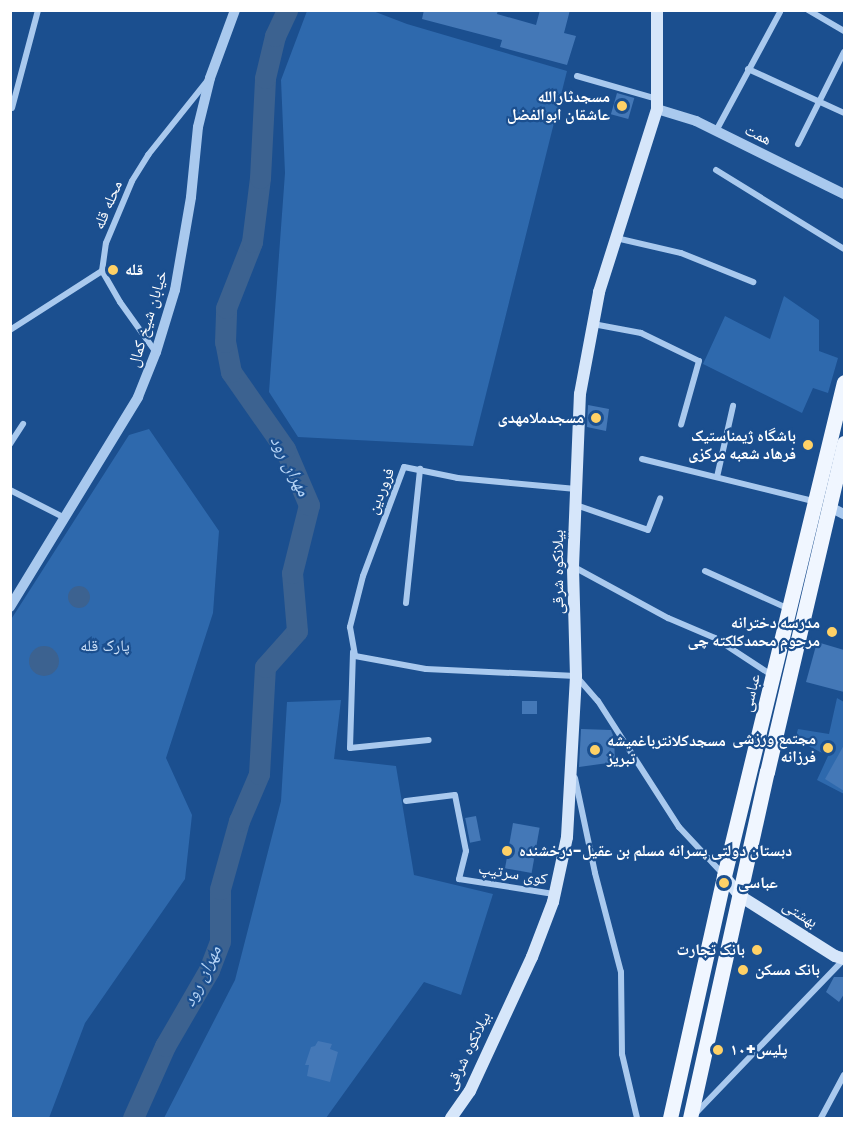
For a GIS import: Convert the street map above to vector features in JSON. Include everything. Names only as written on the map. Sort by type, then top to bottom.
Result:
[{"type":"main road","name":"بیلانکوه شرقی","points":[[451,1119],[470,1090],[532,957],[554,894],[567,837],[576,676],[573,567],[580,394],[599,292],[657,104],[657,10]]},
{"type":"main road","name":"عباسى","points":[[670,1119],[724,876],[780,680],[822,504],[844,382]]},
{"type":"main road","name":"عباسى","points":[[690,1119],[740,896],[780,680],[789,609],[844,443]]},
{"type":"main road","name":"بهشتی","points":[[724,876],[740,896],[836,956],[844,958]]},
{"type":"street","points":[[12,108],[38,10]]},
{"type":"street","name":"خیابان شیخ کمال","points":[[12,604],[138,397],[156,352],[175,290],[191,197],[198,127],[210,78],[235,10]]},
{"type":"street","points":[[808,10],[844,31]]},
{"type":"street","points":[[716,131],[780,12]]},
{"type":"street","points":[[798,144],[844,52]]},
{"type":"street","points":[[748,69],[844,113]]},
{"type":"street","points":[[577,76],[657,104]]},
{"type":"street","name":"محله قله","points":[[102,271],[106,243],[132,181],[148,155],[210,78]]},
{"type":"street","name":"همت","points":[[657,104],[844,194]]},
{"type":"street","points":[[716,170],[844,249]]},
{"type":"street","points":[[616,238],[681,253],[753,282]]},
{"type":"street","points":[[10,330],[102,271],[156,352]]},
{"type":"street","points":[[593,324],[641,333],[699,361],[681,425]]},
{"type":"street","points":[[717,477],[733,406]]},
{"type":"street","points":[[10,444],[23,424]]},
{"type":"street","points":[[642,459],[822,504],[844,514]]},
{"type":"street","name":"فروردین","points":[[354,654],[350,627],[371,554],[404,467],[458,478],[576,489]]},
{"type":"street","points":[[406,603],[420,469]]},
{"type":"street","points":[[10,490],[65,518]]},
{"type":"street","points":[[576,505],[648,530],[660,498]]},
{"type":"street","points":[[573,567],[668,618],[715,638],[780,680]]},
{"type":"street","points":[[705,571],[789,609]]},
{"type":"street","points":[[429,740],[350,748],[354,654],[426,669],[576,676],[598,701],[679,827],[724,876]]},
{"type":"street","points":[[571,763],[621,972],[622,1054],[637,1119]]},
{"type":"street","name":"کوی سرتیپ","points":[[406,801],[455,795],[466,851],[459,879],[554,894]]},
{"type":"street","points":[[690,1119],[844,958]]},
{"type":"street","points":[[821,1119],[844,1075]]},
{"type":"green space","points":[[307,11],[373,11],[407,24],[567,71],[473,446],[298,437],[269,392],[285,173],[281,80]]},
{"type":"green space","points":[[784,296],[819,320],[819,351],[838,358],[828,393],[813,388],[802,413],[703,364],[725,316],[770,339]]},
{"type":"green space","name":"پارک قله","points":[[149,429],[219,531],[213,613],[166,758],[192,815],[185,879],[85,1023],[49,1118],[11,1118],[10,621],[129,435]]},
{"type":"green space","name":"مجتمع ورزشی فرزانه","points":[[837,698],[844,702],[844,794],[817,780],[828,756],[795,739],[798,729],[829,734]]},
{"type":"green space","points":[[341,700],[334,759],[396,766],[414,875],[493,894],[461,995],[424,982],[326,1118],[164,1118],[235,980],[281,801],[287,702]]},
{"type":"shaded area","points":[[79,586],[87,589],[90,597],[87,605],[79,608],[71,605],[68,597],[71,589]]},
{"type":"shaded area","points":[[44,646],[54,651],[59,661],[54,671],[44,676],[34,671],[29,661],[34,651]]},
{"type":"building","points":[[424,10],[498,10],[497,14],[536,25],[540,10],[570,10],[564,33],[576,36],[567,65],[500,47],[502,40],[422,19]]},
{"type":"building","name":"مسجدثارالله عاشقان ابوالفضل","points":[[617,93],[634,98],[628,119],[611,114]]},
{"type":"building","name":"مسجدملامهدی","points":[[588,405],[609,409],[606,431],[587,427]]},
{"type":"building","points":[[817,642],[844,650],[844,692],[806,682]]},
{"type":"building","points":[[522,701],[537,701],[537,714],[522,714]]},
{"type":"building","name":"مسجدکلانترباغمیشه تبریز","points":[[581,729],[611,730],[614,738],[615,762],[579,767]]},
{"type":"building","points":[[844,745],[844,791],[825,779]]},
{"type":"building","points":[[476,816],[481,841],[470,843],[465,818]]},
{"type":"building","points":[[513,823],[540,828],[532,873],[505,868]]},
{"type":"building","points":[[834,977],[844,977],[844,994],[839,1002],[826,992]]},
{"type":"building","points":[[318,1041],[332,1044],[330,1049],[338,1052],[330,1082],[307,1076],[309,1065],[305,1065],[311,1047],[315,1046]]},
{"type":"waterway","name":"مهران رود","points":[[133,1118],[165,1046],[209,970],[220,941],[220,889],[239,821],[259,774],[265,667],[297,631],[292,573],[309,505],[285,449],[231,372],[225,342],[226,308],[252,242],[260,178],[265,78],[275,36],[287,10]]},
{"type":"place","name":"مسجدثارالله عاشقان ابوالفضل","points":[[622,106]]},
{"type":"place","name":"قله","points":[[113,270]]},
{"type":"place","name":"مسجدملامهدی","points":[[596,418]]},
{"type":"place","name":"باشگاه ژیمناستیک فرهاد شعبه مرکزی","points":[[808,445]]},
{"type":"place","name":"مدرسه دخترانه مرحوم محمدکلکته چی","points":[[832,632]]},
{"type":"place","name":"مجتمع ورزشی فرزانه","points":[[828,748]]},
{"type":"place","name":"مسجدکلانترباغمیشه تبریز","points":[[595,750]]},
{"type":"place","name":"دبستان دولتی پسرانه مسلم بن عقیل-درخشنده","points":[[507,851]]},
{"type":"place","name":"عباسی","points":[[724,883]]},
{"type":"place","name":"بانک تجارت","points":[[757,950]]},
{"type":"place","name":"بانک مسکن","points":[[743,970]]},
{"type":"place","name":"پلیس+۱۰","points":[[718,1050]]}]
